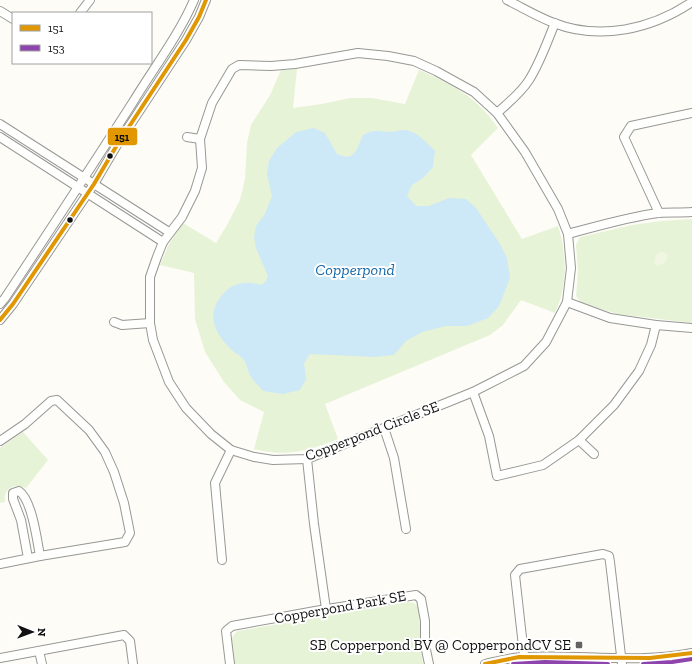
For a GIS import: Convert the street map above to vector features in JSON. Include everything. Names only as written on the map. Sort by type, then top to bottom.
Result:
[{"type":"street","points":[[81,12],[90,0]]},
{"type":"street","points":[[0,304],[78,188],[174,37],[189,12],[194,0]]},
{"type":"street","points":[[0,320],[13,304],[94,184],[186,40],[199,17],[206,0]]},
{"type":"street","points":[[507,0],[555,23],[576,29],[590,30],[621,30],[644,25],[663,18],[692,2]]},
{"type":"street","points":[[0,11],[12,18]]},
{"type":"street","points":[[497,113],[515,97],[529,80],[555,23]]},
{"type":"street","name":"Copperpond Circle SE","points":[[358,53],[388,56],[414,62],[436,71],[474,92],[497,113],[525,152],[558,209],[568,234],[571,268],[568,302],[546,342],[524,366],[473,392],[307,459],[273,460],[254,457],[231,450],[211,434],[186,408],[169,382],[153,340],[150,323],[150,278],[156,257],[163,242],[169,232],[182,217],[195,191],[202,168],[200,139],[212,102],[232,70],[239,65],[271,66],[295,64],[358,53]]},
{"type":"street","points":[[659,213],[624,137],[631,126],[692,113]]},
{"type":"street","points":[[0,124],[169,232]]},
{"type":"street","points":[[10,131],[1,142],[78,188],[163,242]]},
{"type":"street","points":[[187,137],[200,139]]},
{"type":"street","points":[[568,234],[659,213],[692,212]]},
{"type":"street","points":[[568,302],[610,318],[656,325],[692,328]]},
{"type":"street","points":[[114,322],[122,325],[150,323]]},
{"type":"street","points":[[473,392],[488,436],[497,476],[543,465],[580,440],[614,405],[640,371],[651,345],[656,325]]},
{"type":"street","points":[[0,441],[25,424],[51,401],[57,400],[89,430],[105,452],[114,472],[124,503],[130,533],[124,542],[0,564]]},
{"type":"street","points":[[384,428],[394,458],[406,529]]},
{"type":"street","points":[[580,440],[594,454]]},
{"type":"street","points":[[222,560],[215,483],[231,450]]},
{"type":"street","points":[[307,459],[314,524],[326,609]]},
{"type":"street","points":[[28,558],[22,520],[13,499],[13,493],[20,491],[24,494],[32,516],[40,556]]},
{"type":"street","points":[[524,660],[515,575],[520,569],[603,554],[609,556],[622,662]]},
{"type":"street","name":"Copperpond Park SE","points":[[230,664],[226,631],[232,626],[416,594],[421,599],[425,621],[425,645],[429,664]]},
{"type":"street","points":[[0,658],[124,635],[130,640],[133,664]]},
{"type":"street","points":[[40,651],[42,664]]},
{"type":"street","points":[[485,664],[564,657],[622,662],[692,653]]},
{"type":"green space","points":[[297,69],[293,108],[350,98],[372,98],[405,104],[419,70],[453,86],[463,93],[490,117],[498,128],[471,155],[522,239],[558,226],[563,247],[565,270],[562,292],[555,313],[521,300],[503,325],[490,335],[325,404],[338,439],[307,450],[287,453],[254,449],[264,412],[240,400],[224,382],[205,352],[195,319],[194,273],[160,265],[169,244],[183,223],[216,243],[240,200],[245,179],[247,143],[251,125],[270,95],[281,70]]},
{"type":"green space","points":[[692,219],[692,323],[618,314],[581,303],[576,296],[578,271],[576,245],[580,237],[632,225]]},
{"type":"green space","points":[[660,252],[667,253],[667,258],[663,264],[656,266],[654,263],[656,255]]},
{"type":"green space","points":[[23,432],[48,460],[26,488],[14,486],[6,493],[5,502],[0,503],[0,448]]},
{"type":"green space","points":[[408,602],[414,603],[418,607],[420,645],[423,664],[234,664],[231,651],[231,642],[232,638],[238,631]]},
{"type":"water","name":"Copperpond","points":[[314,128],[325,133],[337,154],[346,157],[351,156],[356,151],[363,135],[372,132],[391,132],[402,130],[412,132],[420,137],[435,151],[433,167],[423,178],[412,185],[407,196],[416,206],[429,206],[449,198],[466,199],[476,208],[500,244],[507,258],[510,278],[499,306],[488,318],[467,326],[446,326],[422,332],[406,341],[394,355],[374,357],[310,354],[304,363],[306,379],[300,390],[283,394],[263,391],[251,377],[244,360],[232,350],[219,334],[215,327],[214,312],[220,297],[234,285],[252,283],[261,285],[266,281],[268,276],[256,248],[254,237],[256,226],[265,214],[272,196],[267,174],[269,161],[277,148],[296,132]]},
{"type":"transit line","name":"151","points":[[0,320],[13,304],[94,184],[117,145],[186,40],[199,17],[206,0]]},
{"type":"transit line","name":"151","points":[[485,664],[519,657],[650,658],[692,653]]},
{"type":"transit line","name":"153","points":[[643,664],[692,659]]},
{"type":"transit line","name":"153","points":[[513,664],[545,662],[608,664]]},
{"type":"place","name":"SB Copperpond BV @ CopperpondCV SE","points":[[579,645]]}]
